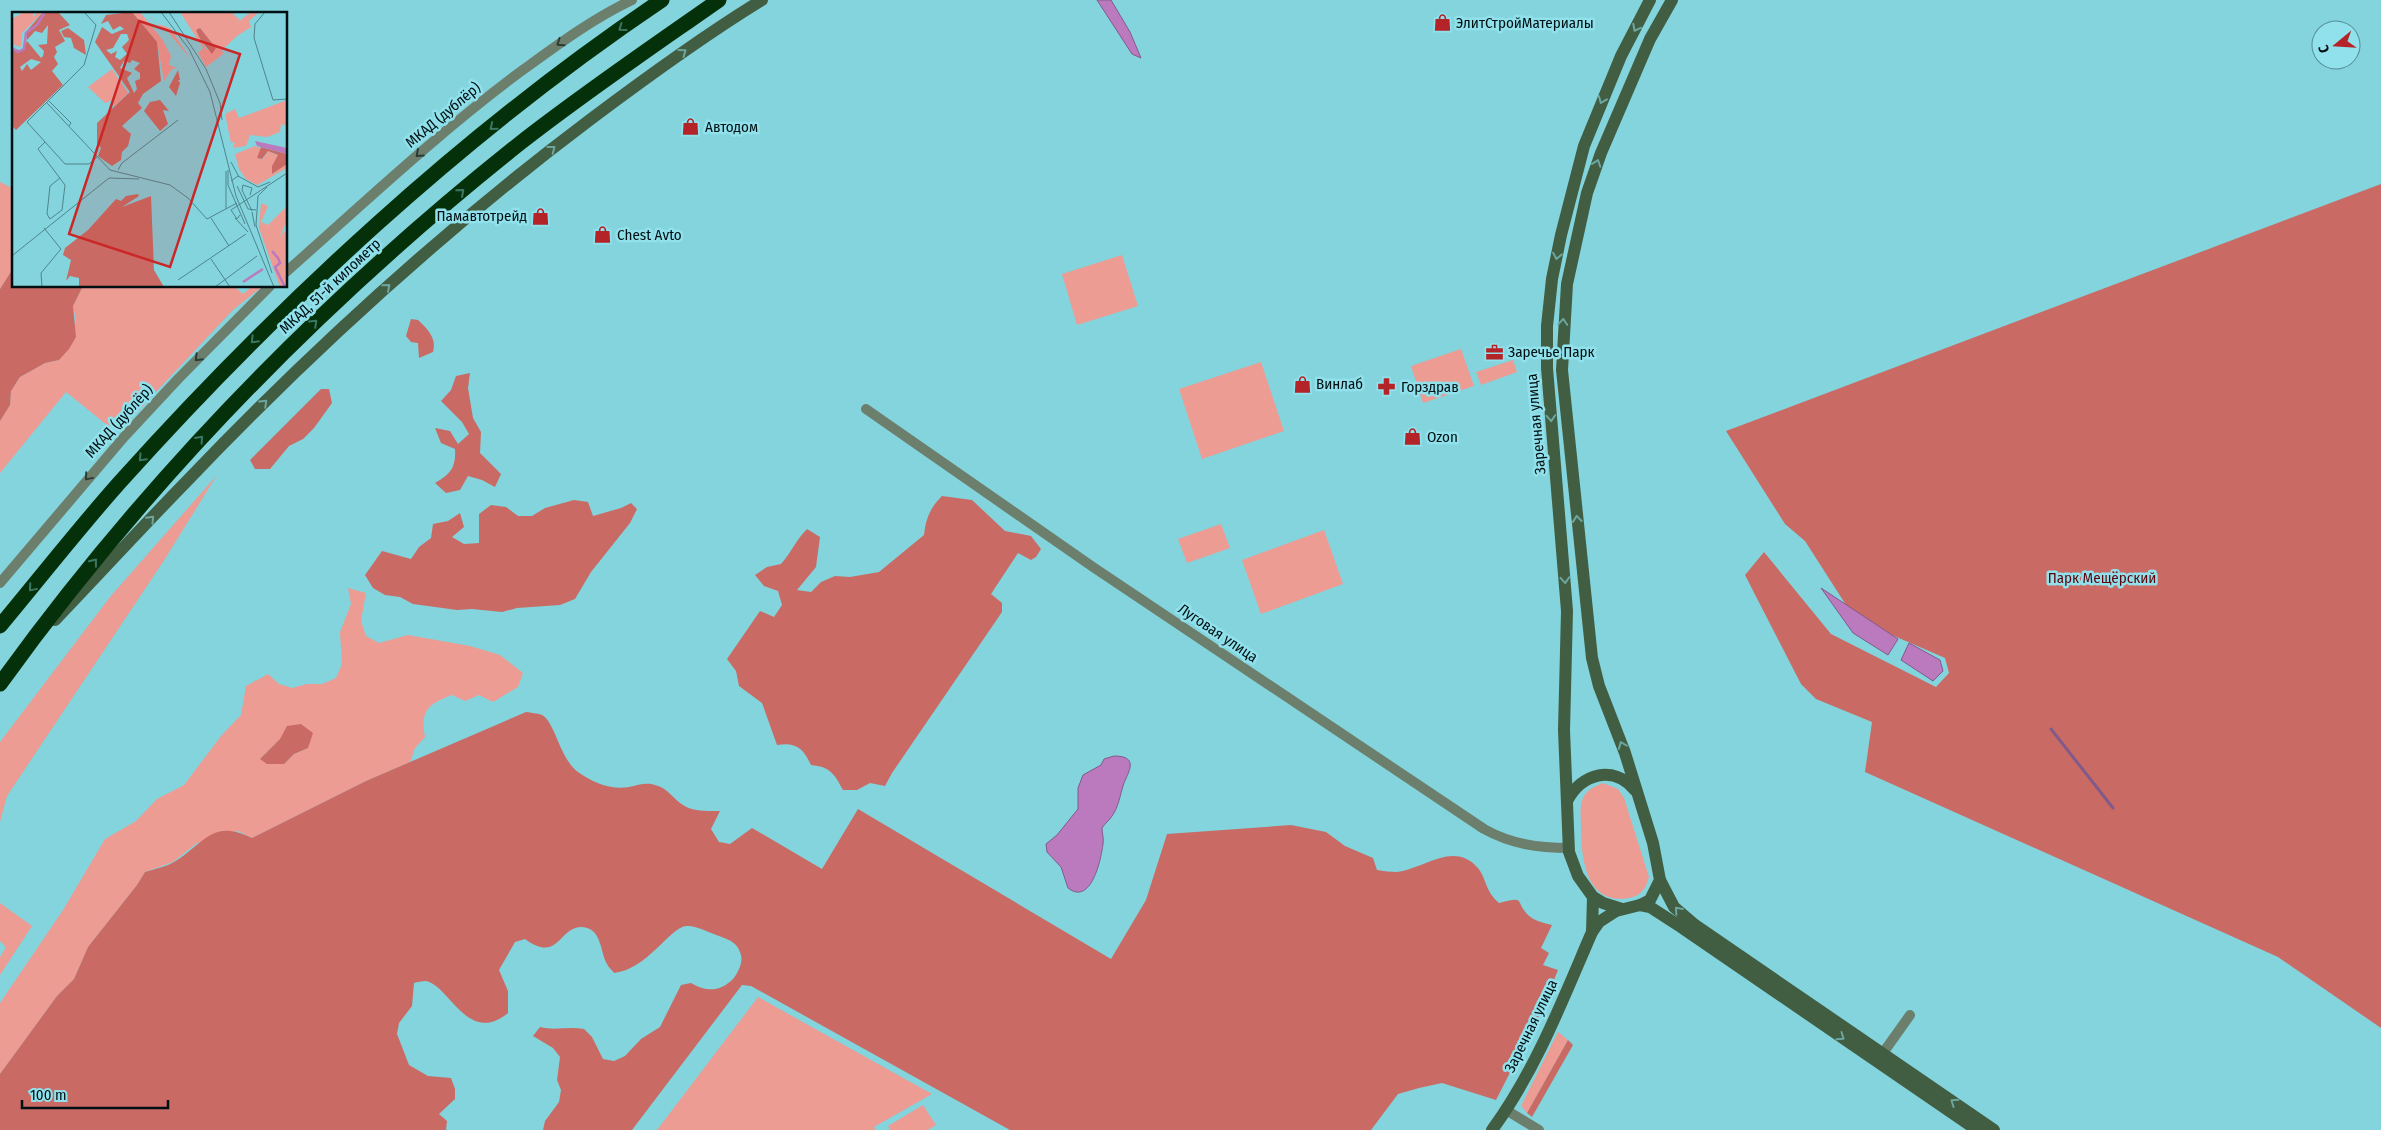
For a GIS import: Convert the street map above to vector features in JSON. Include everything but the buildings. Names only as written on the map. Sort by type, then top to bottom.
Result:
[{"type":"highway","name":"МКАД, 51-й километр","points":[[0,626],[119,483],[204,391],[321,275],[496,124],[600,44],[662,0]]},
{"type":"highway","name":"МКАД, 51-й километр","points":[[0,684],[116,532],[220,416],[340,298],[522,142],[620,68],[719,0]]},
{"type":"street","name":"МКАД (дублёр)","points":[[288,270],[487,96],[560,42],[632,0]]},
{"type":"street","points":[[21,655],[186,481],[351,319],[537,160],[721,25],[762,0]]},
{"type":"street","name":"Заречная улица","points":[[1592,932],[1593,898],[1578,876],[1569,848],[1564,730],[1567,611],[1547,368],[1547,326],[1552,279],[1571,188],[1584,146],[1621,56],[1650,0]]},
{"type":"street","name":"Заречная улица","points":[[1672,0],[1639,64],[1601,152],[1585,202],[1566,284],[1562,370],[1592,658],[1599,686],[1625,753],[1653,843],[1660,880],[1674,907],[1689,921],[1994,1130]]},
{"type":"street","name":"МКАД (дублёр)","points":[[0,583],[119,443],[178,378],[268,288]]},
{"type":"street","name":"Луговая улица","points":[[866,408],[1101,572],[1484,829],[1510,842],[1569,848]]},
{"type":"street","points":[[1567,801],[1578,785],[1599,775],[1621,778],[1637,792]]},
{"type":"street","points":[[1640,905],[1650,900],[1660,880]]},
{"type":"street","points":[[1593,898],[1622,909]]},
{"type":"street","points":[[1640,905],[1650,907],[1680,926],[1977,1130]]},
{"type":"street","name":"Заречная улица","points":[[1492,1130],[1506,1110],[1555,1020],[1592,932],[1599,922],[1622,909],[1640,905]]},
{"type":"street","points":[[1883,1053],[1910,1015]]},
{"type":"street","points":[[1506,1110],[1539,1130]]},
{"type":"shaded area","points":[[1097,0],[1111,0],[1130,32],[1141,58],[1132,54]]},
{"type":"shaded area","points":[[0,182],[12,188],[12,270],[0,289]]},
{"type":"shaded area","points":[[1122,255],[1138,306],[1077,325],[1062,274]]},
{"type":"shaded area","points":[[82,288],[236,288],[243,294],[250,288],[260,288],[233,310],[124,426],[118,429],[107,425],[66,392],[0,473],[0,421],[10,405],[11,391],[20,377],[45,363],[59,360],[76,321],[73,306]]},
{"type":"shaded area","points":[[1461,349],[1474,386],[1423,403],[1411,366]]},
{"type":"shaded area","points":[[1513,360],[1517,372],[1481,385],[1476,372]]},
{"type":"shaded area","points":[[1261,362],[1284,431],[1202,459],[1179,389]]},
{"type":"shaded area","points":[[217,475],[163,562],[7,796],[0,822],[0,742],[110,597]]},
{"type":"shaded area","points":[[1221,524],[1230,548],[1187,563],[1178,539]]},
{"type":"shaded area","points":[[1324,530],[1343,584],[1261,614],[1242,560]]},
{"type":"shaded area","points":[[348,588],[366,593],[361,621],[366,636],[379,643],[408,635],[470,646],[500,655],[523,673],[518,687],[493,702],[479,695],[465,701],[452,695],[444,698],[432,705],[425,715],[425,737],[415,748],[410,762],[366,781],[252,838],[238,831],[197,843],[173,862],[145,872],[88,947],[74,979],[57,996],[0,1074],[0,1003],[63,910],[105,839],[136,821],[157,799],[184,785],[221,736],[241,715],[246,686],[268,674],[279,684],[292,688],[307,684],[322,684],[336,678],[342,664],[340,632],[351,604]],"holes":[[[280,739],[308,748],[294,754],[284,764],[260,759]]]},
{"type":"shaded area","points":[[1821,588],[1898,639],[1888,655],[1853,633]]},
{"type":"shaded area","points":[[1909,643],[1940,660],[1943,671],[1933,681],[1901,660]]},
{"type":"shaded area","points":[[1114,756],[1128,759],[1130,763],[1129,772],[1116,809],[1102,828],[1102,851],[1097,870],[1089,886],[1083,891],[1076,892],[1068,888],[1061,867],[1047,852],[1046,844],[1057,835],[1078,809],[1078,788],[1083,775],[1101,765],[1104,759]]},
{"type":"shaded area","points":[[1603,783],[1618,789],[1624,798],[1649,877],[1642,891],[1629,898],[1614,898],[1603,894],[1594,887],[1588,876],[1582,851],[1581,803],[1588,791]]},
{"type":"shaded area","points":[[0,903],[32,926],[0,975],[0,957],[6,947],[0,941]]},
{"type":"shaded area","points":[[758,997],[932,1094],[874,1127],[876,1130],[657,1130]]},
{"type":"shaded area","points":[[1558,1032],[1568,1040],[1527,1113],[1521,1106]]},
{"type":"shaded area","points":[[923,1105],[936,1125],[928,1130],[890,1130],[888,1126]]},
{"type":"green space","name":"Парк Мещёрский","points":[[2381,184],[2381,1028],[2278,957],[1865,772],[1872,722],[1816,699],[1801,684],[1745,575],[1764,552],[1831,634],[1936,687],[1949,673],[1945,658],[1855,619],[1805,541],[1785,524],[1726,431]]},
{"type":"green space","points":[[12,270],[12,288],[82,288],[73,306],[76,337],[69,349],[59,360],[45,363],[20,377],[11,391],[10,405],[0,421],[0,289]]},
{"type":"green space","points":[[411,319],[418,320],[425,327],[431,334],[434,343],[433,352],[419,358],[418,343],[411,342],[406,336]]},
{"type":"green space","points":[[470,373],[468,388],[473,418],[481,432],[480,453],[501,474],[495,487],[482,480],[468,476],[460,490],[446,493],[435,483],[449,473],[455,461],[455,449],[441,443],[435,428],[450,431],[458,444],[469,434],[462,422],[441,401],[451,390],[456,376]]},
{"type":"green space","points":[[321,389],[329,389],[332,403],[314,428],[303,439],[289,446],[270,469],[255,469],[250,460]]},
{"type":"green space","points":[[942,496],[972,500],[1005,531],[1031,536],[1041,549],[1036,557],[1031,560],[1018,553],[991,594],[1002,603],[1002,612],[885,786],[870,783],[857,790],[843,790],[831,772],[823,767],[811,765],[802,750],[789,744],[777,745],[762,703],[739,686],[736,671],[727,659],[760,611],[774,617],[782,605],[778,591],[764,586],[755,575],[767,567],[781,564],[807,529],[820,537],[816,567],[797,590],[811,592],[821,582],[835,576],[850,577],[879,572],[924,535],[929,514]]},
{"type":"green space","points":[[574,500],[588,502],[593,516],[631,503],[637,509],[630,523],[591,572],[575,599],[560,605],[517,608],[502,612],[472,609],[457,610],[413,604],[400,597],[385,595],[373,588],[365,575],[382,551],[411,559],[419,547],[431,538],[433,524],[448,521],[460,513],[464,527],[452,537],[464,544],[479,543],[479,514],[491,505],[506,507],[518,516],[532,516],[545,508]]},
{"type":"green space","points":[[526,712],[540,714],[547,719],[572,766],[590,779],[602,785],[622,788],[652,784],[660,786],[679,803],[691,809],[720,811],[711,829],[719,842],[730,844],[752,828],[822,869],[858,809],[1111,959],[1146,900],[1167,834],[1291,825],[1326,832],[1345,846],[1373,858],[1377,870],[1397,872],[1448,856],[1458,856],[1468,860],[1480,871],[1491,893],[1499,903],[1517,900],[1530,917],[1552,925],[1541,948],[1549,953],[1543,965],[1558,970],[1541,1012],[1496,1100],[1442,1083],[1419,1088],[1398,1094],[1371,1130],[1010,1130],[751,986],[742,985],[632,1130],[543,1130],[545,1121],[559,1102],[561,1090],[557,1080],[560,1057],[553,1048],[533,1036],[540,1027],[584,1029],[592,1037],[603,1059],[614,1061],[625,1056],[641,1039],[660,1027],[681,985],[691,983],[707,989],[718,988],[733,979],[740,968],[740,951],[733,942],[698,928],[686,926],[679,928],[637,964],[626,970],[614,973],[605,959],[597,936],[589,928],[582,927],[574,928],[558,942],[545,948],[536,946],[525,939],[515,942],[499,970],[508,991],[508,1013],[494,1021],[482,1023],[471,1019],[435,985],[426,981],[414,983],[412,1006],[399,1023],[397,1034],[409,1065],[428,1076],[451,1078],[455,1089],[455,1099],[439,1114],[447,1121],[446,1130],[0,1130],[0,1074],[57,996],[74,979],[88,947],[145,872],[174,862],[210,835],[218,832],[227,831],[252,838],[366,781]]},
{"type":"green space","points":[[301,724],[313,733],[308,748],[294,754],[284,764],[267,764],[260,759],[280,739],[287,726]]},
{"type":"green space","points":[[1568,1040],[1573,1045],[1532,1117],[1527,1113]]},
{"type":"waterway","points":[[2051,729],[2113,808]]},
{"type":"place","name":"ЭлитСтройМатериалы","points":[[1442,23]]},
{"type":"place","name":"Автодом","points":[[691,127]]},
{"type":"place","name":"Памавтотрейд","points":[[541,216]]},
{"type":"place","name":"Chest Avto","points":[[603,235]]},
{"type":"place","name":"Заречье Парк","points":[[1494,352]]},
{"type":"place","name":"Винлаб","points":[[1302,384]]},
{"type":"place","name":"Горздрав","points":[[1387,387]]},
{"type":"place","name":"Ozon","points":[[1413,437]]}]
